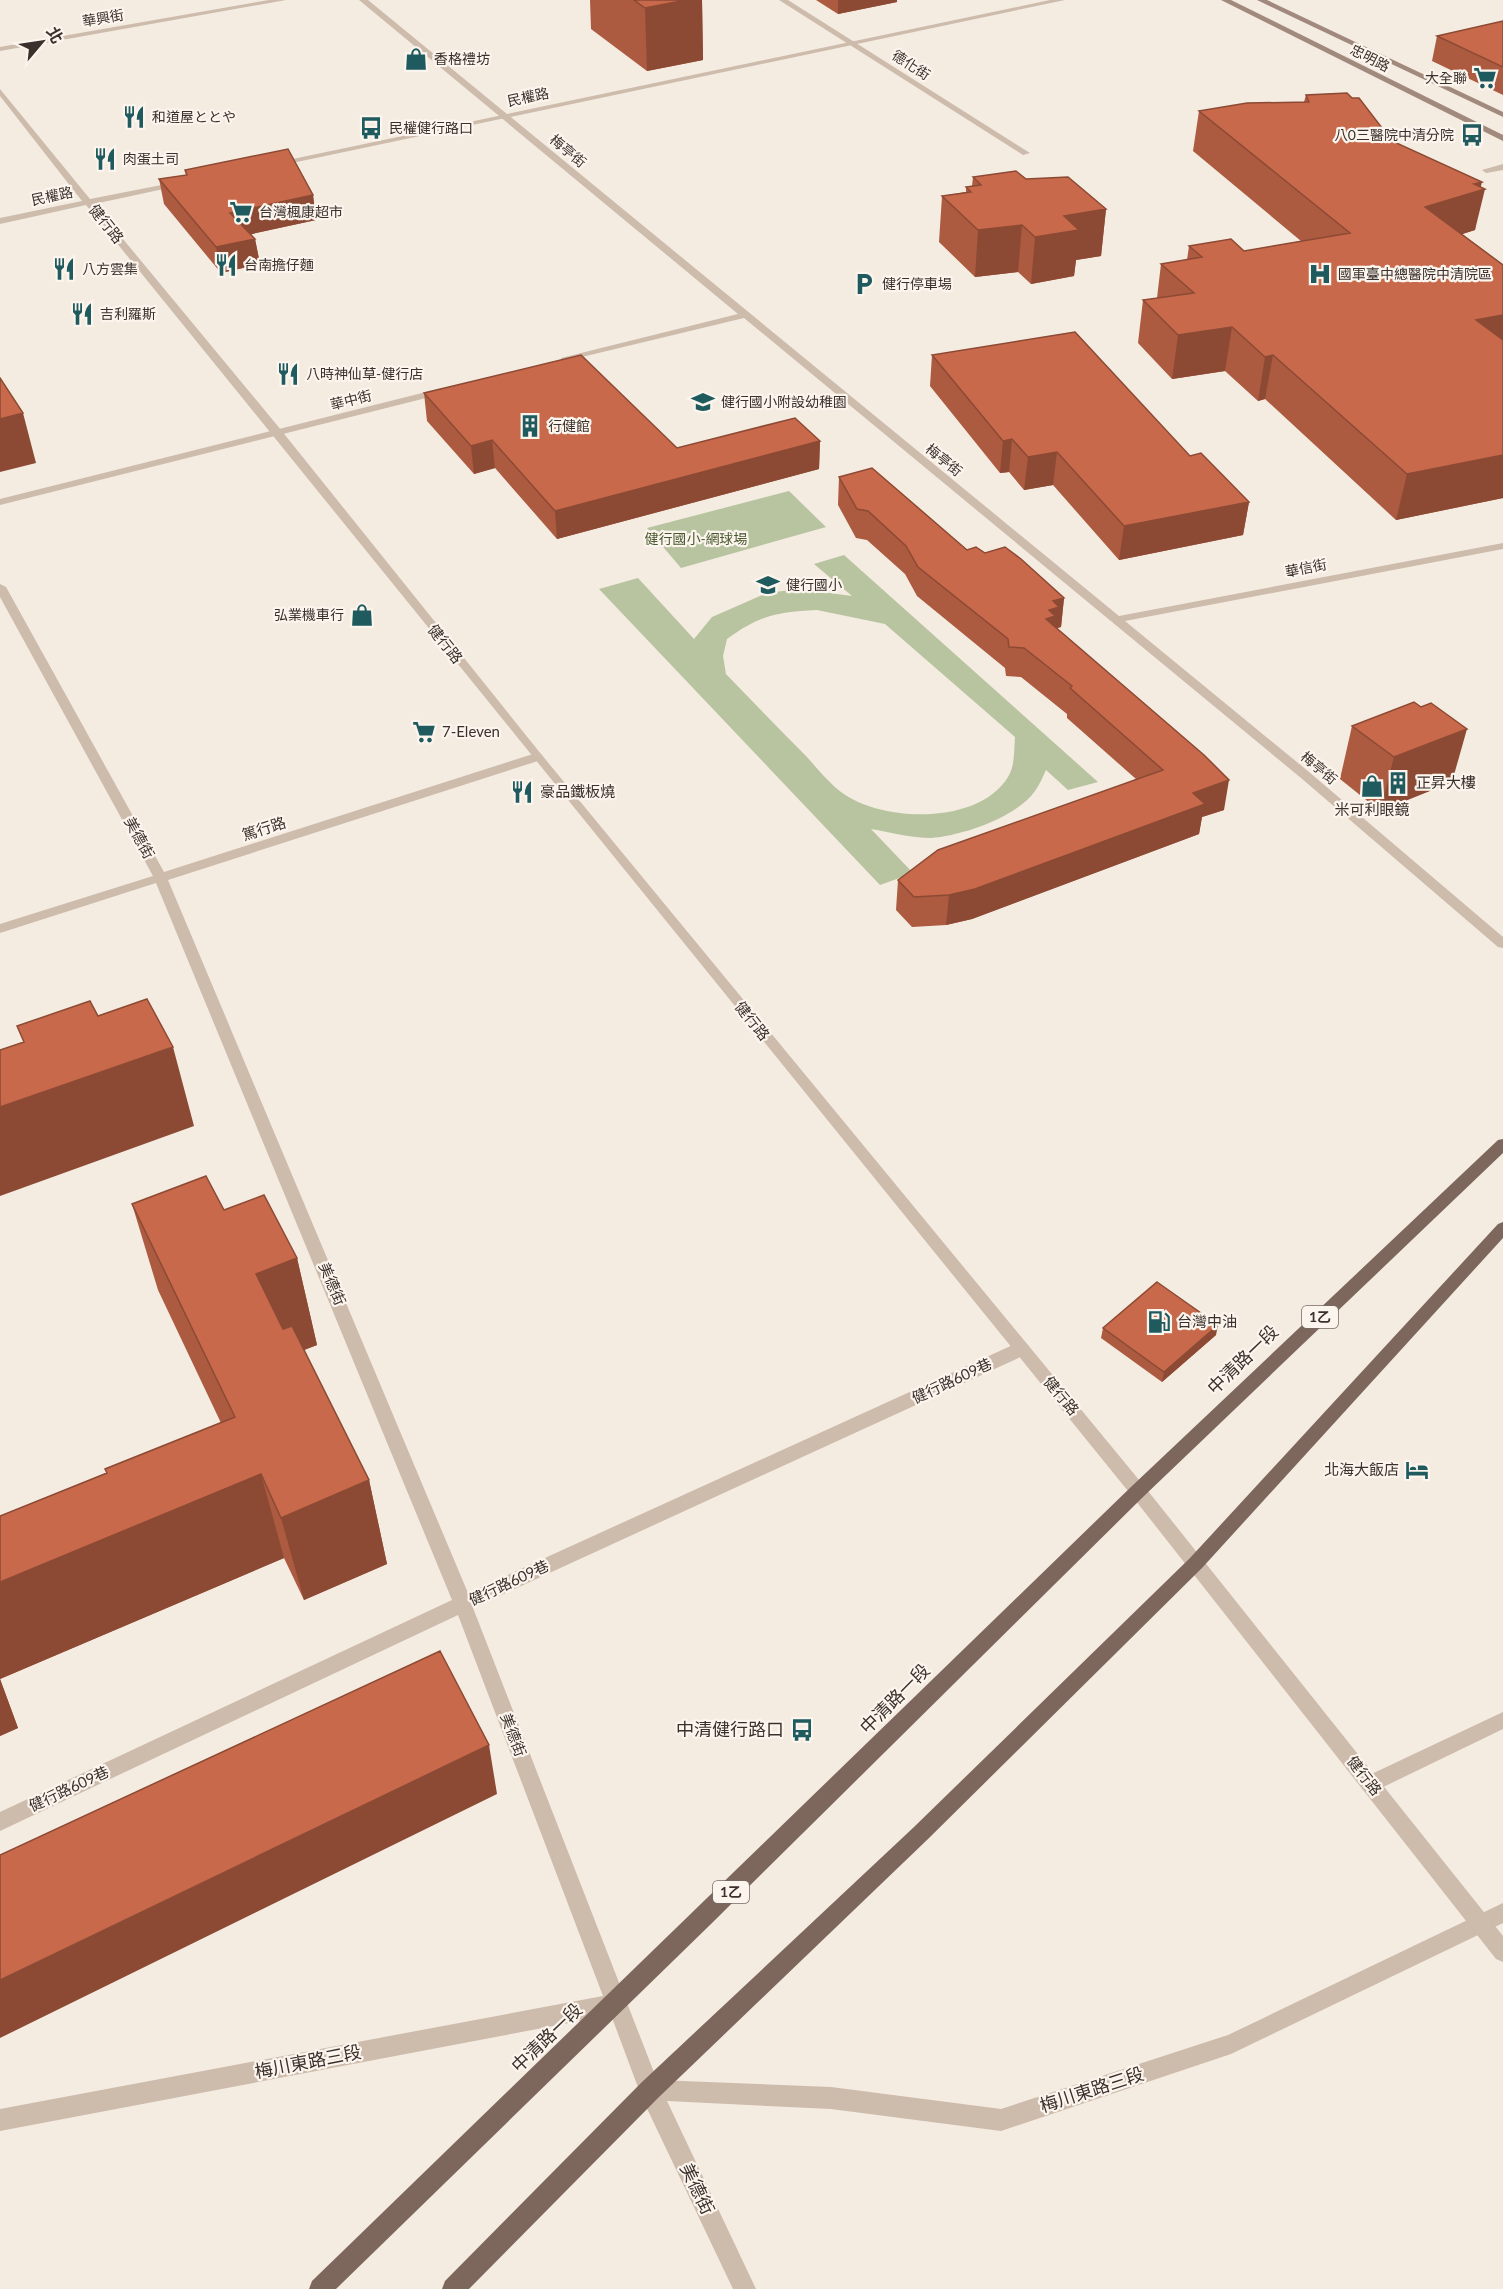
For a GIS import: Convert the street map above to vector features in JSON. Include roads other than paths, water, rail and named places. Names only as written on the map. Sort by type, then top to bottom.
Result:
[{"type":"main road","name":"忠明路","points":[[1225,0],[1503,138]]},
{"type":"main road","name":"忠明路","points":[[1261,0],[1503,115]]},
{"type":"main road","name":"中清路一段","points":[[320,2289],[1138,1491],[1503,1144]]},
{"type":"main road","points":[[453,2289],[650,2090],[930,1825],[1196,1563],[1503,1228]]},
{"type":"street","name":"華興街","points":[[0,49],[282,0]]},
{"type":"street","name":"梅亭街","points":[[363,0],[1305,775],[1503,944]]},
{"type":"street","name":"德化街","points":[[783,0],[1026,153]]},
{"type":"street","name":"民權路","points":[[264,165],[1061,0]]},
{"type":"street","name":"健行路","points":[[0,91],[87,202],[277,432],[537,758],[1138,1491],[1503,1952]]},
{"type":"street","points":[[1486,170],[1503,167]]},
{"type":"street","name":"民權路","points":[[0,221],[186,182]]},
{"type":"street","points":[[554,363],[744,315]]},
{"type":"street","name":"華中街","points":[[0,502],[455,388]]},
{"type":"street","name":"華信街","points":[[1115,620],[1503,546]]},
{"type":"street","name":"美德街","points":[[0,587],[161,879],[464,1604],[650,2090],[745,2289]]},
{"type":"street","name":"篤行路","points":[[0,929],[537,758]]},
{"type":"street","name":"健行路609巷","points":[[0,1822],[464,1604],[1021,1349]]},
{"type":"street","points":[[1370,1784],[1503,1719]]},
{"type":"street","name":"梅川東路三段","points":[[650,2090],[831,2098],[1001,2120],[1231,2044],[1503,1913]]},
{"type":"street","name":"梅川東路三段","points":[[0,2120],[615,2003]]},
{"type":"place","name":"香格禮坊","points":[[416,59]]},
{"type":"place","name":"大全聯","points":[[1485,78]]},
{"type":"place","name":"和道屋ととや","points":[[134,117]]},
{"type":"place","name":"民權健行路口","points":[[371,128]]},
{"type":"place","name":"八0三醫院中清分院","points":[[1472,135]]},
{"type":"place","name":"肉蛋土司","points":[[105,159]]},
{"type":"place","name":"台灣楓康超市","points":[[241,212]]},
{"type":"place","name":"台南擔仔麵","points":[[226,265]]},
{"type":"place","name":"八方雲集","points":[[64,269]]},
{"type":"place","name":"國軍臺中總醫院中清院區","points":[[1320,274]]},
{"type":"place","name":"健行停車場","points":[[864,284]]},
{"type":"place","name":"吉利羅斯","points":[[82,314]]},
{"type":"place","name":"八時神仙草-健行店","points":[[288,374]]},
{"type":"place","name":"健行國小附設幼稚園","points":[[703,402]]},
{"type":"place","name":"行健館","points":[[530,426]]},
{"type":"place","name":"健行國小","points":[[768,585]]},
{"type":"place","name":"弘業機車行","points":[[362,615]]},
{"type":"place","name":"7-Eleven","points":[[424,732]]},
{"type":"place","name":"正昇大樓","points":[[1398,783]]},
{"type":"place","name":"米可利眼鏡","points":[[1372,786]]},
{"type":"place","name":"豪品鐵板燒","points":[[522,792]]},
{"type":"place","name":"台灣中油","points":[[1159,1322]]},
{"type":"place","name":"北海大飯店","points":[[1417,1470]]},
{"type":"place","name":"中清健行路口","points":[[802,1730]]},
{"type":"park label","name":"健行國小-網球場","points":[[696,539]]}]
